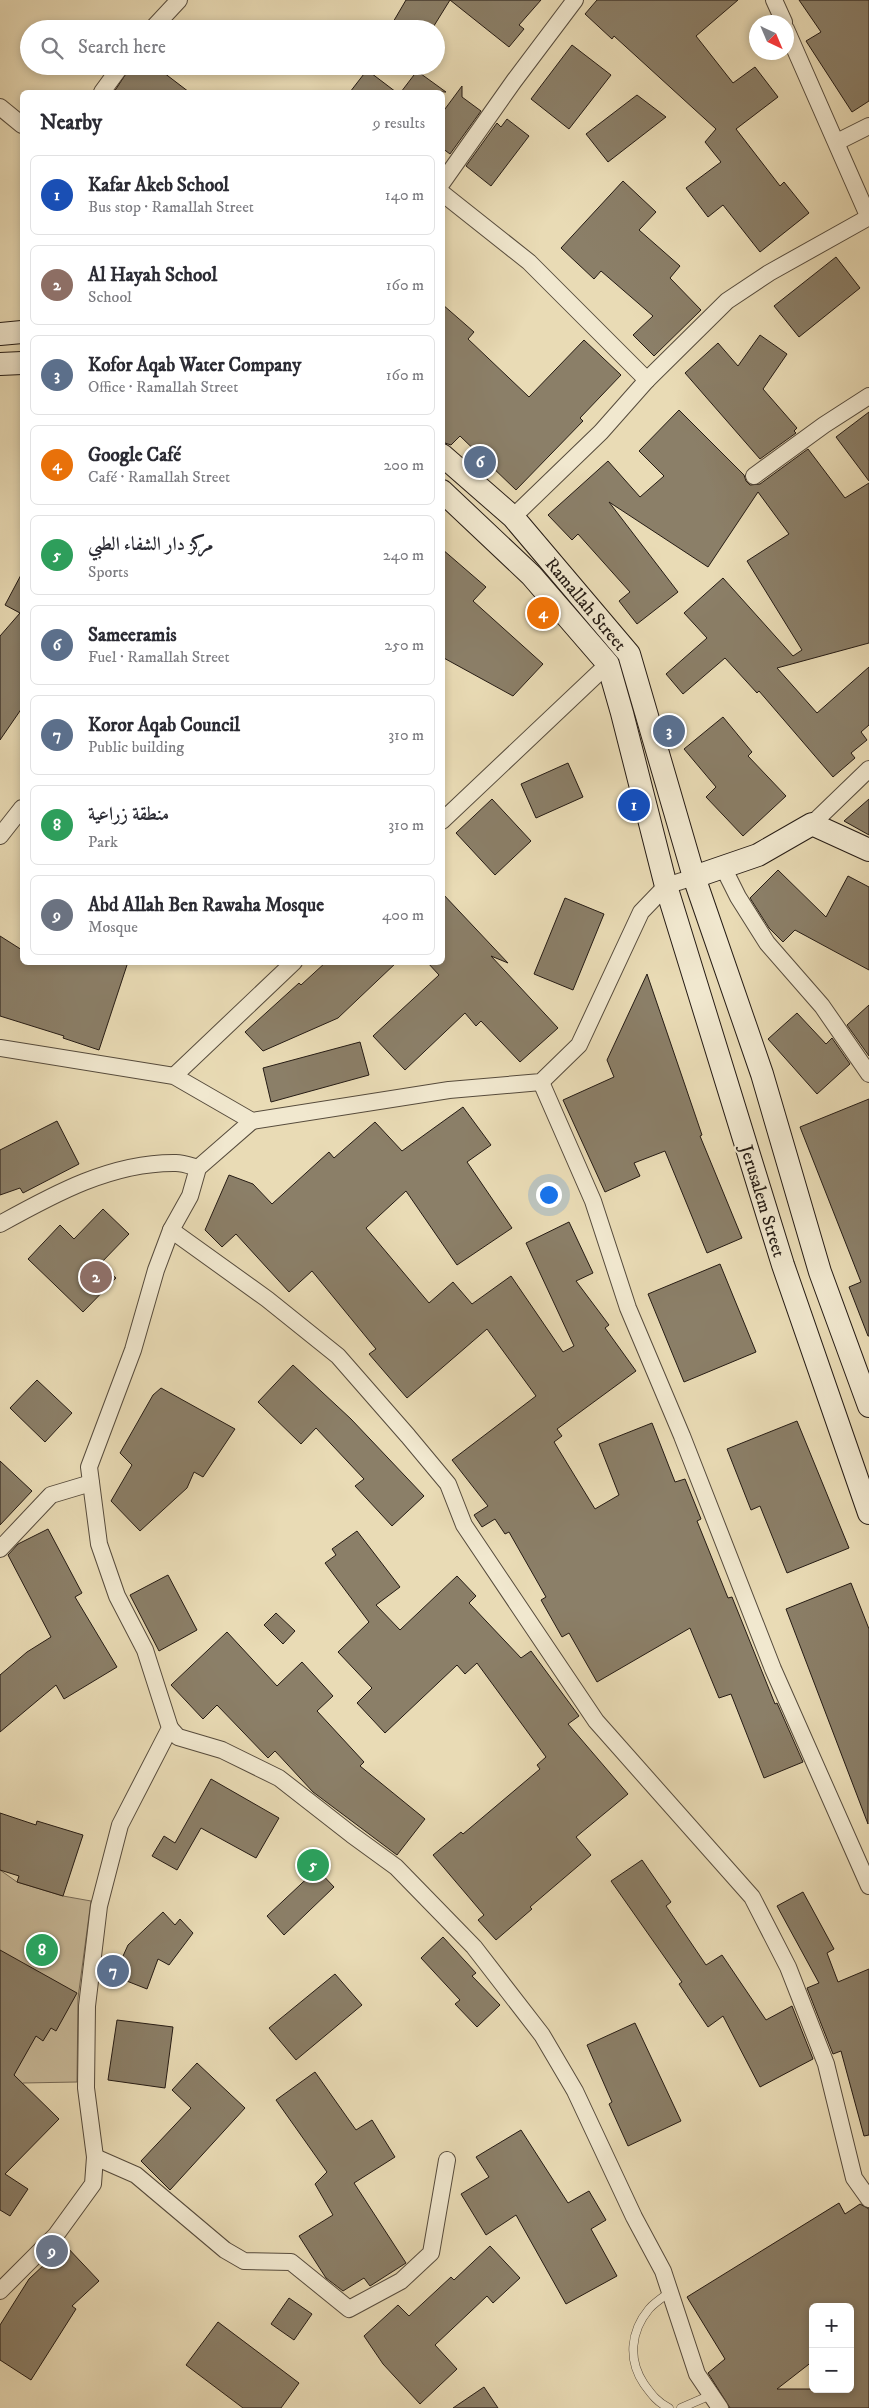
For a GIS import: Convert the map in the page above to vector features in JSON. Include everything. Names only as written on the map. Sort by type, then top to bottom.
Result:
[{"type":"main road","points":[[0,334],[20,332]]},
{"type":"main road","points":[[0,364],[20,363]]},
{"type":"main road","name":"Ramallah Street","points":[[445,458],[513,517],[628,654],[694,877]]},
{"type":"main road","name":"Ramallah Street","points":[[445,494],[532,575],[608,664],[666,886]]},
{"type":"main road","points":[[694,877],[758,855],[812,824],[869,850]]},
{"type":"main road","name":"Jerusalem Street","points":[[694,877],[762,1074],[820,1272],[869,1406]]},
{"type":"main road","name":"Jerusalem Street","points":[[666,886],[783,1264],[869,1513]]},
{"type":"street","points":[[160,20],[179,0]]},
{"type":"street","points":[[445,179],[514,81],[575,0]]},
{"type":"street","points":[[774,0],[781,15]]},
{"type":"street","points":[[513,517],[601,432],[647,380],[727,301],[769,273],[869,218],[794,47]]},
{"type":"street","points":[[103,90],[114,75]]},
{"type":"street","points":[[0,107],[20,123]]},
{"type":"street","points":[[837,142],[869,126]]},
{"type":"street","points":[[445,196],[529,262],[647,380]]},
{"type":"street","points":[[754,476],[824,425],[869,396]]},
{"type":"street","points":[[445,818],[608,664]]},
{"type":"street","points":[[812,824],[869,769]]},
{"type":"street","points":[[0,836],[20,811]]},
{"type":"street","points":[[724,867],[738,897],[766,942],[822,1006],[869,1074]]},
{"type":"street","points":[[694,877],[666,886],[641,912],[579,1045],[541,1082],[449,1090],[252,1121],[198,1168],[190,1196],[171,1230],[156,1270],[133,1350],[89,1467],[99,1544],[117,1596],[145,1650],[170,1728],[178,1737],[222,1750],[279,1778],[396,1867],[474,1947],[542,2035],[575,2091],[634,2217],[663,2270],[697,2374],[716,2402]]},
{"type":"street","points":[[174,1076],[291,965]]},
{"type":"street","points":[[0,1048],[174,1076],[252,1121]]},
{"type":"street","points":[[541,1082],[593,1201],[628,1308],[708,1500],[773,1669],[869,1886]]},
{"type":"street","points":[[0,1224],[70,1186],[128,1168],[177,1162],[198,1168]]},
{"type":"street","points":[[171,1230],[267,1300],[338,1356],[408,1436],[448,1484],[464,1525],[596,1721],[752,1897],[788,1967],[826,2064],[854,2178],[869,2199]]},
{"type":"street","points":[[0,1549],[51,1495],[91,1483]]},
{"type":"street","points":[[0,2291],[56,2235],[93,2184],[95,2158],[86,2088],[87,2006],[99,1906],[120,1825],[170,1728]]},
{"type":"street","points":[[95,2158],[136,2175],[225,2250],[244,2261],[291,2262],[348,2309],[401,2281],[431,2253],[447,2160]]},
{"type":"lane","points":[[669,2408],[656,2401],[637,2374],[632,2353],[634,2335],[649,2309],[670,2292]]},
{"type":"lane","points":[[681,2408],[716,2402]]},
{"type":"shaded area","points":[[0,1870],[17,1882],[63,1896],[91,1901],[78,1998],[77,2082],[23,2083],[0,2107]]},
{"type":"building","points":[[406,0],[450,0],[438,20],[394,20]]},
{"type":"building","points":[[450,0],[541,0],[519,25],[524,29],[509,47]]},
{"type":"building","points":[[597,0],[738,0],[696,36],[733,83],[755,67],[778,97],[736,129],[780,186],[784,182],[809,213],[760,252],[723,205],[708,217],[686,188],[721,162],[705,142],[716,129],[614,36],[612,39],[585,14]]},
{"type":"building","points":[[799,0],[869,0],[869,101],[852,112],[806,41],[821,32]]},
{"type":"building","points":[[572,45],[611,75],[569,129],[531,99]]},
{"type":"building","points":[[125,75],[167,75],[186,90],[115,90]]},
{"type":"building","points":[[363,75],[374,75],[393,90],[352,90]]},
{"type":"building","points":[[414,75],[423,75],[443,90],[403,90]]},
{"type":"building","points":[[462,86],[462,97],[481,111],[450,154],[445,150],[445,109]]},
{"type":"building","points":[[637,95],[666,117],[608,162],[586,134]]},
{"type":"building","points":[[507,119],[529,136],[491,186],[466,166],[497,123],[501,127]]},
{"type":"building","points":[[623,181],[656,212],[639,230],[680,266],[670,278],[701,310],[654,356],[633,335],[653,316],[601,271],[594,279],[561,248]]},
{"type":"building","points":[[836,257],[860,288],[799,337],[774,306]]},
{"type":"building","points":[[445,307],[474,332],[468,339],[529,397],[584,340],[621,375],[580,418],[583,421],[516,490],[460,436],[451,445],[445,443]]},
{"type":"building","points":[[760,335],[787,354],[763,389],[797,428],[794,431],[796,433],[760,459],[685,373],[718,343],[738,366]]},
{"type":"building","points":[[679,410],[744,475],[750,485],[760,484],[808,449],[845,498],[869,483],[869,643],[777,668],[817,713],[869,667],[869,725],[861,732],[867,740],[851,753],[855,758],[833,777],[759,691],[757,693],[725,658],[683,694],[666,674],[707,638],[684,613],[723,578],[793,656],[802,650],[747,561],[789,534],[758,492],[708,567],[609,502],[678,592],[637,624],[619,601],[630,592],[578,534],[572,540],[548,515],[608,461],[640,497],[664,476],[639,451]]},
{"type":"building","points":[[869,412],[869,481],[836,437]]},
{"type":"building","points":[[445,552],[486,587],[473,601],[543,664],[513,696],[445,659]]},
{"type":"building","points":[[20,577],[20,613],[5,605]]},
{"type":"building","points":[[20,613],[20,711],[0,740],[0,636]]},
{"type":"building","points":[[723,717],[752,752],[748,756],[786,796],[743,836],[706,797],[716,787],[684,749]]},
{"type":"building","points":[[568,763],[583,797],[536,818],[521,784]]},
{"type":"building","points":[[492,799],[531,841],[495,875],[456,833]]},
{"type":"building","points":[[869,799],[869,835],[844,821]]},
{"type":"building","points":[[778,870],[826,917],[848,876],[869,887],[869,970],[795,930],[783,942],[769,928],[750,898]]},
{"type":"building","points":[[445,896],[508,963],[491,956],[558,1028],[520,1062],[481,1021],[476,1026],[465,1013],[405,1070],[373,1036],[439,975],[430,965],[445,965]]},
{"type":"building","points":[[565,898],[604,914],[573,990],[534,974]]},
{"type":"building","points":[[0,936],[20,949],[20,965],[127,965],[99,1050],[63,1038],[64,1036],[0,1016]]},
{"type":"building","points":[[323,965],[394,965],[338,1018],[263,1051],[245,1032],[299,983],[301,985]]},
{"type":"building","points":[[647,974],[702,1135],[700,1136],[742,1238],[707,1253],[665,1151],[634,1163],[640,1176],[605,1192],[563,1100],[614,1077],[607,1060]]},
{"type":"building","points":[[869,1005],[869,1056],[847,1025]]},
{"type":"building","points":[[797,1013],[826,1044],[832,1038],[850,1064],[817,1094],[768,1039]]},
{"type":"building","points":[[360,1042],[369,1075],[271,1102],[263,1068]]},
{"type":"building","points":[[869,1099],[868,1336],[849,1287],[861,1282],[800,1127]]},
{"type":"building","points":[[463,1107],[491,1145],[467,1162],[512,1228],[457,1265],[406,1191],[366,1228],[429,1303],[453,1282],[472,1304],[511,1276],[563,1352],[574,1346],[526,1243],[569,1222],[593,1273],[576,1281],[609,1325],[605,1328],[636,1371],[557,1429],[562,1436],[554,1442],[595,1509],[619,1495],[599,1444],[652,1423],[675,1482],[685,1479],[701,1519],[697,1521],[728,1598],[732,1597],[775,1704],[777,1703],[803,1762],[764,1778],[731,1694],[719,1698],[690,1628],[597,1682],[569,1633],[562,1637],[541,1600],[546,1597],[509,1532],[505,1534],[495,1519],[482,1527],[474,1515],[488,1506],[452,1460],[536,1396],[487,1329],[407,1398],[369,1354],[376,1349],[312,1271],[289,1292],[236,1234],[222,1247],[205,1230],[229,1175],[253,1184],[272,1204],[329,1152],[334,1158],[375,1122],[402,1151]]},
{"type":"building","points":[[57,1121],[79,1164],[23,1193],[20,1188],[0,1195],[0,1150]]},
{"type":"building","points":[[103,1209],[129,1234],[100,1264],[116,1278],[83,1312],[28,1259],[60,1225],[74,1239]]},
{"type":"building","points":[[720,1264],[756,1352],[684,1382],[648,1294]]},
{"type":"building","points":[[293,1365],[351,1419],[424,1496],[392,1526],[355,1486],[364,1479],[316,1428],[301,1444],[258,1402]]},
{"type":"building","points":[[37,1380],[72,1413],[45,1442],[10,1408]]},
{"type":"building","points":[[161,1388],[235,1429],[203,1477],[194,1472],[187,1488],[140,1531],[111,1501],[132,1465],[120,1453],[153,1395]]},
{"type":"building","points":[[797,1421],[849,1548],[787,1573],[760,1506],[751,1510],[727,1449]]},
{"type":"building","points":[[0,1461],[32,1491],[0,1525]]},
{"type":"building","points":[[48,1529],[82,1593],[75,1597],[117,1667],[64,1699],[56,1685],[0,1732],[0,1675],[27,1652],[51,1637],[8,1555],[18,1544]]},
{"type":"building","points":[[357,1531],[400,1587],[376,1605],[400,1630],[457,1576],[476,1596],[469,1603],[521,1658],[531,1651],[579,1716],[568,1724],[628,1794],[576,1837],[591,1855],[530,1907],[532,1909],[496,1940],[478,1920],[484,1915],[433,1855],[461,1832],[463,1834],[540,1769],[537,1765],[546,1757],[477,1663],[465,1674],[457,1665],[385,1733],[357,1703],[372,1688],[338,1652],[369,1622],[325,1563],[336,1555],[332,1549]]},
{"type":"building","points":[[168,1575],[197,1630],[159,1651],[130,1595]]},
{"type":"building","points":[[851,1583],[869,1629],[868,1824],[786,1609]]},
{"type":"building","points":[[276,1613],[295,1631],[283,1644],[264,1625]]},
{"type":"building","points":[[227,1632],[277,1686],[302,1662],[333,1696],[317,1711],[364,1762],[360,1766],[425,1819],[397,1855],[313,1792],[275,1751],[268,1758],[217,1705],[203,1719],[171,1685]]},
{"type":"building","points":[[211,1779],[279,1818],[256,1858],[201,1828],[177,1870],[152,1856],[164,1836],[175,1843]]},
{"type":"building","points":[[0,1813],[36,1825],[37,1821],[83,1835],[63,1896],[17,1882],[19,1876],[0,1870]]},
{"type":"building","points":[[642,1860],[671,1902],[666,1906],[706,1965],[722,1955],[766,2020],[792,2006],[813,2059],[760,2087],[723,2016],[708,2027],[679,1984],[682,1982],[611,1881]]},
{"type":"building","points":[[317,1869],[334,1887],[284,1935],[267,1916]]},
{"type":"building","points":[[803,1892],[834,1949],[827,1953],[838,1982],[869,1969],[869,2135],[864,2136],[841,2051],[833,2054],[807,1988],[819,1983],[777,1906]]},
{"type":"building","points":[[163,1912],[175,1925],[180,1919],[193,1933],[169,1965],[158,1959],[147,1989],[114,1976],[128,1945]]},
{"type":"building","points":[[443,1937],[476,1973],[472,1976],[500,2005],[477,2027],[455,2004],[460,2000],[421,1958]]},
{"type":"building","points":[[0,1950],[77,1993],[56,2031],[51,2028],[43,2041],[36,2036],[14,2075],[59,2119],[5,2174],[28,2189],[10,2216],[0,2210]]},
{"type":"building","points":[[335,1974],[362,2005],[296,2060],[269,2028]]},
{"type":"building","points":[[117,2020],[173,2027],[165,2088],[108,2080]]},
{"type":"building","points":[[635,2023],[681,2121],[628,2146],[609,2104],[612,2102],[587,2045]]},
{"type":"building","points":[[197,2063],[245,2108],[170,2190],[141,2161],[191,2108],[172,2090]]},
{"type":"building","points":[[315,2072],[356,2130],[372,2120],[395,2157],[354,2183],[406,2263],[370,2286],[364,2278],[343,2291],[326,2278],[299,2236],[333,2215],[315,2184],[327,2172],[276,2100]]},
{"type":"building","points":[[521,2130],[568,2203],[589,2191],[606,2220],[591,2229],[617,2276],[566,2304],[516,2215],[486,2235],[461,2194],[489,2177],[476,2157]]},
{"type":"building","points":[[839,2203],[845,2214],[860,2204],[869,2209],[869,2408],[730,2408],[708,2373],[725,2359],[687,2297]]},
{"type":"building","points":[[65,2245],[99,2281],[72,2306],[76,2309],[31,2380],[0,2360],[0,2325],[29,2279]]},
{"type":"building","points":[[490,2246],[520,2278],[493,2303],[487,2296],[435,2345],[457,2369],[420,2404],[383,2364],[364,2336],[398,2305],[409,2316],[451,2277],[454,2280]]},
{"type":"building","points":[[289,2298],[312,2314],[294,2340],[271,2324]]},
{"type":"building","points":[[218,2322],[299,2383],[281,2408],[243,2408],[186,2365]]},
{"type":"building","points":[[484,2387],[498,2408],[453,2408]]},
{"type":"place","name":"Sameeramis","points":[[480,462]]},
{"type":"place","name":"Google Café","points":[[543,613]]},
{"type":"place","name":"Kofor Aqab Water Company","points":[[669,731]]},
{"type":"place","name":"Kafar Akeb School","points":[[634,805]]},
{"type":"place","name":"Al Hayah School","points":[[96,1277]]},
{"type":"place","name":"مركز دار الشفاء الطبي","points":[[313,1865]]},
{"type":"place","name":"منطقة زراعية","points":[[42,1950]]},
{"type":"place","name":"Koror Aqab Council","points":[[113,1971]]},
{"type":"place","name":"Abd Allah Ben Rawaha Mosque","points":[[52,2251]]}]
